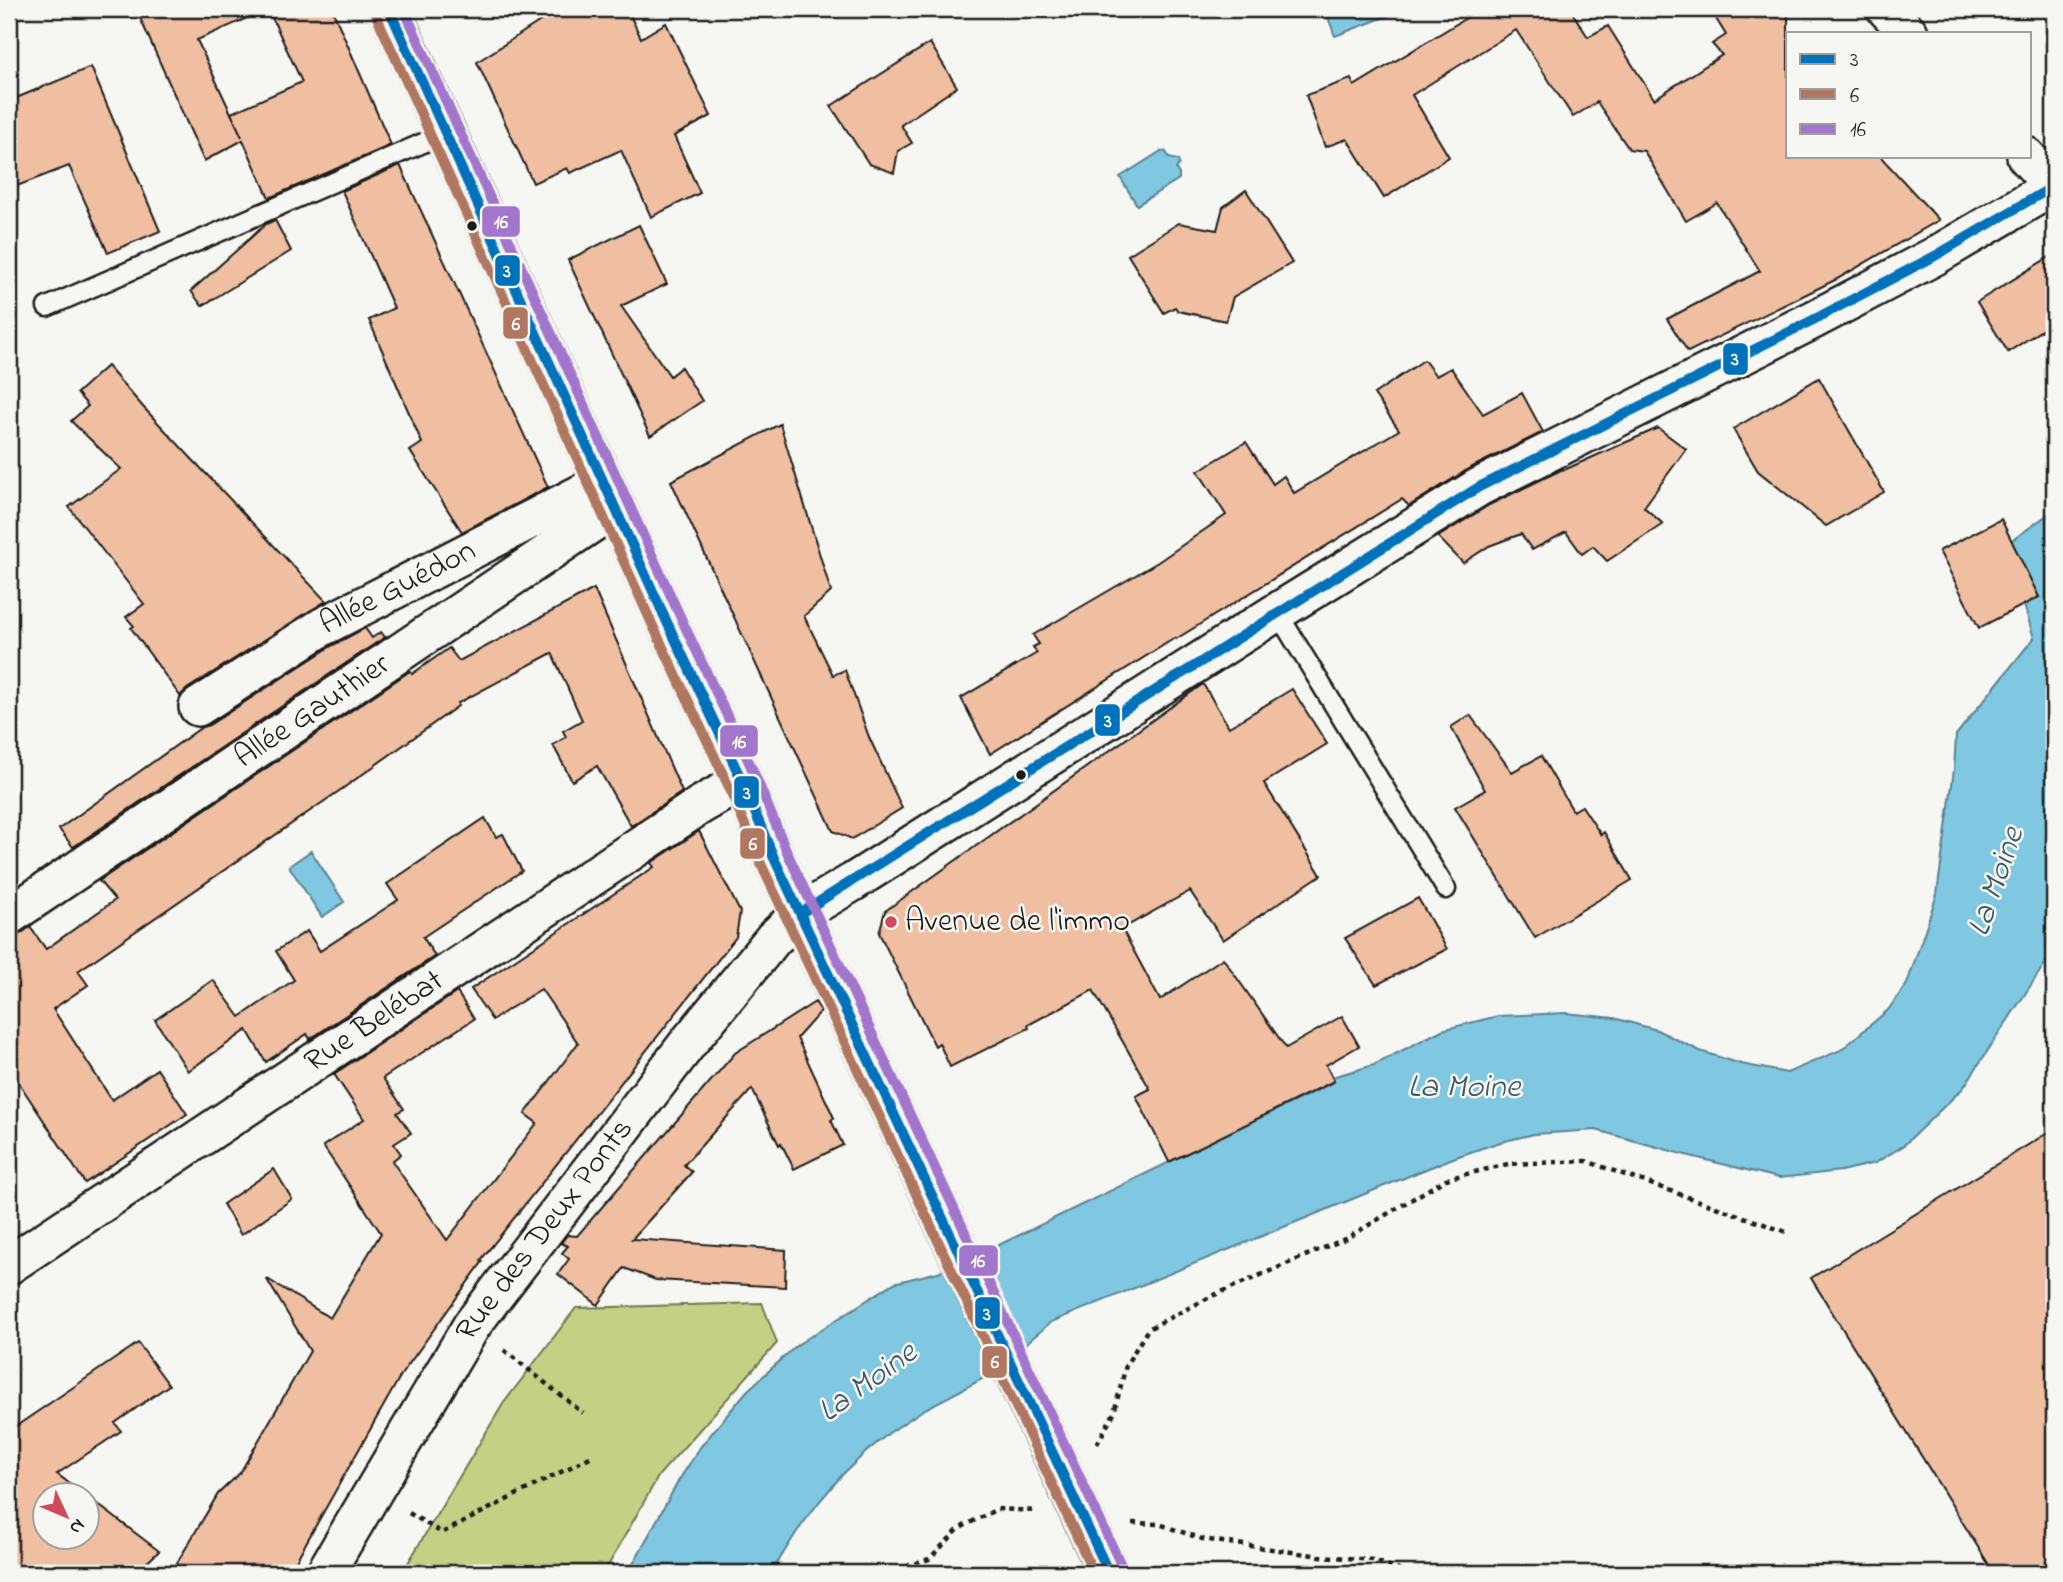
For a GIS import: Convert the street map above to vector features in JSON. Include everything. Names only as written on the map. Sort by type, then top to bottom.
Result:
[{"type":"main road","points":[[388,9],[742,781],[774,858],[1109,1573]]},
{"type":"street","points":[[1886,9],[1908,32]]},
{"type":"street","points":[[2028,158],[2053,187]]},
{"type":"street","name":"Rue des Deux Ponts","points":[[325,1573],[472,1325],[696,1033],[774,938],[800,913],[865,875],[1277,612],[1479,487],[1813,320],[1935,256],[2053,187]]},
{"type":"street","name":"Allée Guédon","points":[[198,707],[322,627],[610,495]]},
{"type":"street","name":"Allée Gauthier","points":[[9,916],[610,495]]},
{"type":"street","name":"Rue Belébat","points":[[9,1265],[699,806],[742,781]]},
{"type":"lane","points":[[47,307],[446,133]]},
{"type":"lane","points":[[1277,612],[1446,890]]},
{"type":"path","points":[[1093,1452],[1114,1413],[1126,1365],[1148,1329],[1212,1296],[1347,1238],[1446,1179],[1508,1164],[1586,1161],[1789,1233]]},
{"type":"path","points":[[472,1325],[583,1413]]},
{"type":"path","points":[[372,1492],[442,1533],[594,1455]]},
{"type":"path","points":[[887,1573],[929,1559],[960,1528],[998,1509],[1038,1512]]},
{"type":"path","points":[[1123,1522],[1159,1524],[1202,1539],[1320,1556],[1374,1560],[1406,1573]]},
{"type":"green space","points":[[762,1303],[777,1343],[659,1475],[604,1573],[402,1573],[503,1404],[576,1308]]},
{"type":"water","points":[[1325,9],[1406,9],[1335,36]]},
{"type":"water","points":[[1161,151],[1166,152],[1169,158],[1178,160],[1176,169],[1179,179],[1137,205],[1120,177]]},
{"type":"water","name":"La Moine","points":[[2054,510],[2054,950],[1963,1088],[1903,1146],[1875,1163],[1841,1171],[1779,1178],[1596,1130],[1534,1134],[1497,1143],[1453,1158],[1051,1322],[988,1376],[923,1410],[865,1453],[819,1502],[771,1573],[628,1573],[679,1480],[701,1446],[747,1391],[797,1345],[894,1283],[938,1272],[1005,1242],[1334,1082],[1332,1077],[1374,1065],[1442,1030],[1498,1016],[1566,1013],[1614,1018],[1657,1030],[1700,1051],[1741,1064],[1787,1073],[1841,1050],[1888,1010],[1907,984],[1937,894],[1954,770],[1956,735],[2034,638],[2024,605],[2039,597],[2011,541]]},
{"type":"water","points":[[311,851],[344,902],[322,917],[289,866]]},
{"type":"building","points":[[136,9],[268,9],[332,9],[391,145],[269,198],[243,140],[204,161]],"holes":[[[268,9],[302,82],[231,113],[242,137],[197,40]]]},
{"type":"building","points":[[559,9],[627,9],[641,38],[666,23],[711,116],[674,136],[700,193],[651,217],[621,150],[570,173],[567,168],[533,183],[477,62]]},
{"type":"building","points":[[1481,9],[1570,9],[1588,37],[1608,26],[1654,99],[1722,55],[1712,44],[1726,35],[1710,9],[1788,9],[1786,158],[1882,158],[1939,220],[1837,279],[1688,352],[1667,319],[1760,271],[1717,203],[1686,221],[1644,151],[1629,149],[1597,102],[1573,117],[1516,30],[1412,95],[1449,157],[1384,198],[1347,139],[1325,147],[1306,95],[1351,79],[1354,86]]},
{"type":"building","points":[[930,43],[957,87],[901,125],[912,143],[898,151],[894,173],[869,164],[831,106]]},
{"type":"building","points":[[91,67],[160,231],[108,253],[69,166],[9,189],[9,101]]},
{"type":"building","points":[[400,165],[548,487],[462,532],[410,451],[422,443],[369,320],[394,308],[342,191]]},
{"type":"building","points":[[1246,190],[1292,263],[1233,297],[1226,321],[1178,311],[1175,307],[1164,313],[1128,255],[1179,223],[1217,230],[1223,207]]},
{"type":"building","points":[[275,220],[291,251],[202,306],[191,291],[266,224]]},
{"type":"building","points":[[639,225],[667,284],[621,306],[670,376],[681,367],[702,401],[650,436],[568,260]]},
{"type":"building","points":[[2054,254],[2054,322],[2008,352],[1977,302]]},
{"type":"building","points":[[1424,360],[1436,376],[1451,368],[1483,414],[1522,393],[1543,432],[1470,468],[1409,506],[1402,499],[990,754],[961,698],[1037,653],[1033,647],[1039,644],[1033,635],[1158,562],[1226,515],[1198,471],[1246,442],[1273,484],[1284,476],[1294,493],[1399,430],[1374,394]]},
{"type":"building","points":[[107,366],[326,601],[180,696],[126,617],[144,604],[69,507],[121,469],[71,421],[88,406],[77,393]]},
{"type":"building","points":[[1819,378],[1884,492],[1826,526],[1758,471],[1733,429]]},
{"type":"building","points":[[780,424],[831,592],[804,616],[833,675],[845,670],[869,737],[902,808],[852,839],[833,831],[671,481]]},
{"type":"building","points":[[1658,428],[1686,449],[1644,507],[1663,524],[1607,561],[1593,546],[1582,554],[1566,532],[1532,550],[1521,534],[1489,546],[1463,563],[1438,537],[1489,505]]},
{"type":"building","points":[[2001,519],[2039,597],[1979,628],[1939,551]]},
{"type":"building","points":[[594,589],[682,792],[631,826],[597,766],[572,781],[553,745],[566,737],[563,731],[582,720],[552,653],[458,703],[458,706],[342,789],[78,971],[88,985],[53,1009],[112,1100],[157,1069],[187,1114],[85,1183],[9,1068],[9,937],[30,927],[46,949],[115,900],[99,881],[410,671],[412,674],[449,648],[459,661]]},
{"type":"building","points":[[365,628],[372,638],[381,632],[385,637],[73,847],[59,829],[202,727]]},
{"type":"building","points":[[1203,684],[1229,727],[1292,689],[1327,744],[1264,783],[1321,875],[1223,940],[1190,891],[1122,929],[1160,1000],[1223,958],[1286,1048],[1342,1016],[1359,1046],[1326,1065],[1334,1081],[1169,1162],[1136,1096],[1150,1089],[1093,990],[1028,1025],[1029,1028],[950,1067],[939,1043],[935,1046],[879,933],[885,911]]},
{"type":"building","points":[[1470,715],[1512,772],[1541,756],[1573,811],[1582,806],[1601,835],[1604,832],[1632,880],[1535,938],[1455,807],[1485,790],[1451,727]]},
{"type":"building","points":[[485,818],[496,837],[503,834],[522,871],[423,937],[435,956],[310,1039],[307,1034],[266,1062],[247,1030],[188,1071],[155,1020],[213,980],[240,1017],[294,980],[276,951],[307,931],[320,951],[398,900],[387,884]]},
{"type":"building","points":[[699,831],[740,912],[736,937],[481,1260],[483,1261],[401,1375],[289,1573],[171,1573],[218,1494],[240,1473],[310,1351],[266,1278],[330,1318],[381,1233],[323,1146],[364,1119],[334,1074],[457,992],[474,1019],[383,1078],[404,1109],[397,1113],[411,1133],[394,1144],[401,1154],[392,1161],[447,1240],[537,1123],[525,1114],[578,1043],[541,989],[492,1020],[471,989],[654,867],[651,863]]},
{"type":"building","points":[[1418,898],[1447,949],[1376,985],[1345,938]]},
{"type":"building","points":[[815,1002],[821,1011],[797,1038],[834,1118],[831,1120],[843,1145],[794,1169],[781,1143],[779,1145],[752,1089],[684,1165],[692,1172],[632,1239],[786,1250],[785,1287],[656,1280],[624,1268],[598,1305],[558,1274],[569,1259],[562,1253],[568,1246],[561,1243],[567,1235],[577,1236],[735,1053]]},
{"type":"building","points":[[2054,1129],[2054,1557],[2028,1573],[1994,1573],[1811,1278]]},
{"type":"building","points":[[274,1169],[292,1199],[241,1235],[223,1204]]},
{"type":"building","points":[[138,1343],[169,1385],[115,1423],[121,1431],[57,1474],[65,1480],[32,1480],[32,1550],[102,1550],[102,1508],[159,1551],[136,1573],[9,1573],[9,1431]]},
{"type":"transit line","name":"3","points":[[389,9],[666,620],[742,781],[774,858],[1109,1573]]},
{"type":"transit line","name":"16","points":[[404,9],[755,775],[787,852],[1122,1567]]},
{"type":"transit line","name":"6","points":[[376,15],[653,626],[729,787],[761,864],[1094,1573]]},
{"type":"transit line","name":"3","points":[[801,913],[1479,487],[1813,320],[1935,256],[2054,186]]},
{"type":"place","name":"Avenue de l'immo","points":[[891,922]]}]
